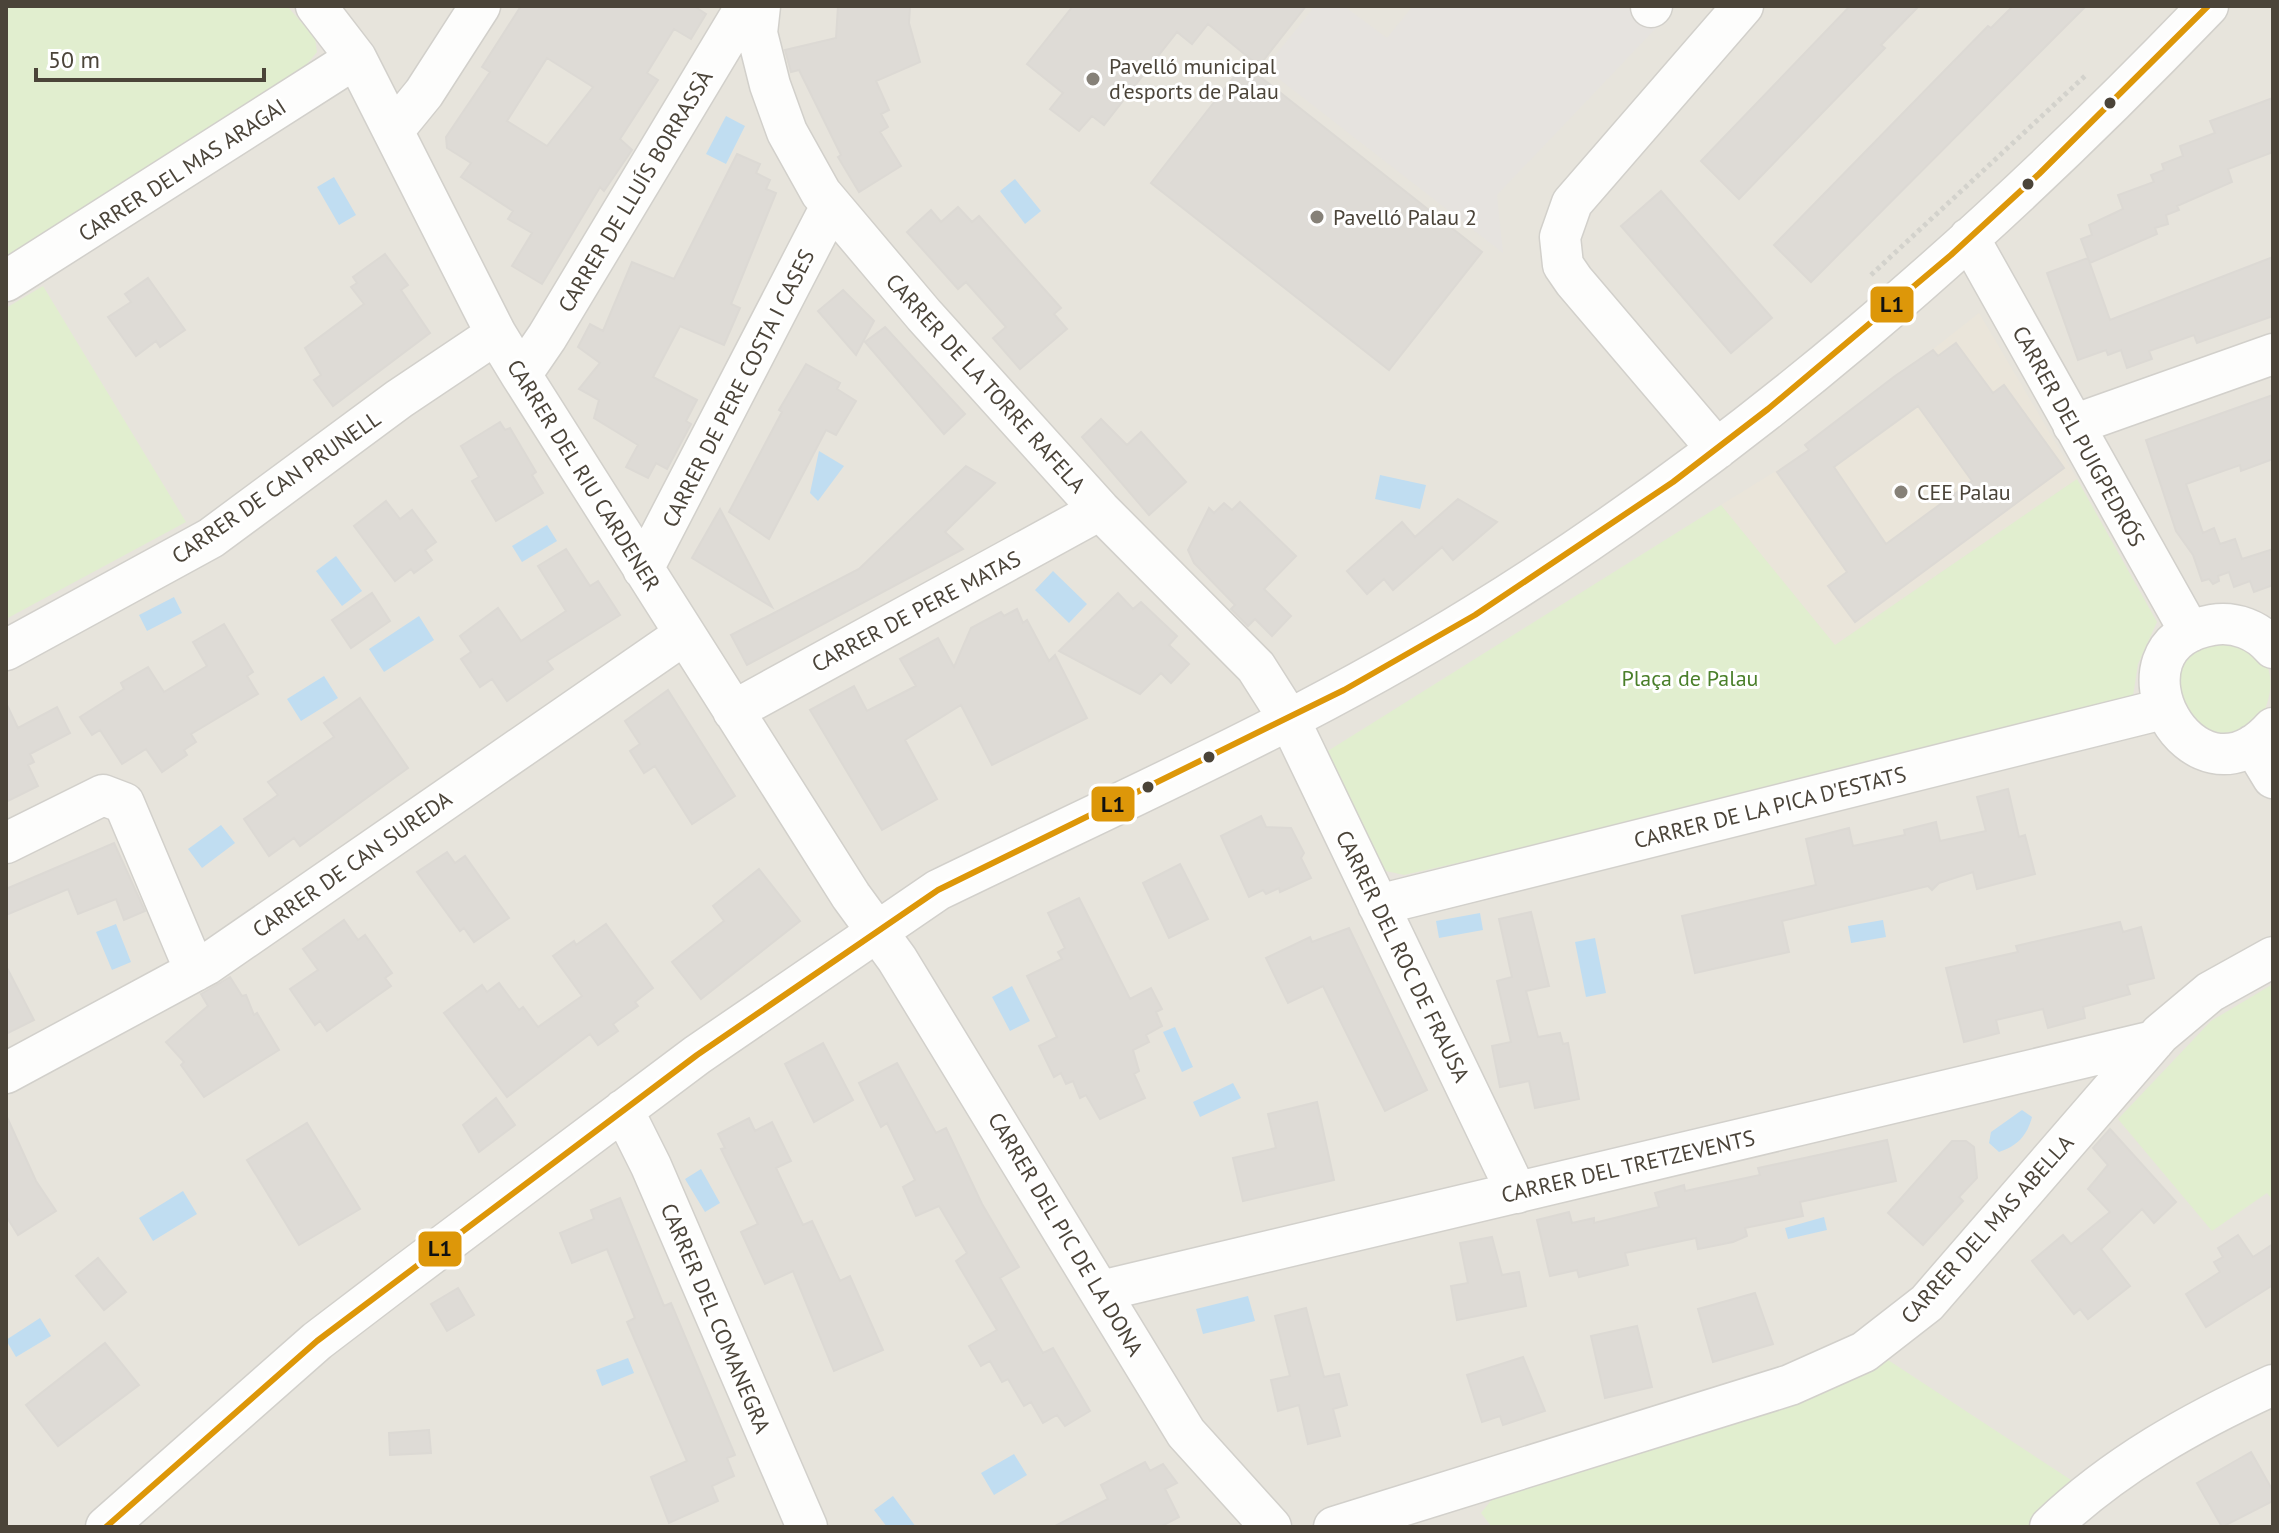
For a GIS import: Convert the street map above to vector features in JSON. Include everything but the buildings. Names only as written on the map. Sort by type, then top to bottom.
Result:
[{"type":"street","name":"CARRER DEL RIU CARDENER","points":[[316,6],[356,58],[496,334],[733,711],[876,930]]},
{"type":"street","points":[[393,131],[424,93],[480,6]]},
{"type":"street","name":"CARRER DE LLUÍS BORRASSÀ","points":[[521,375],[547,337],[746,6]]},
{"type":"street","name":"CARRER DE LA TORRE RAFELA","points":[[760,6],[757,33],[770,85],[810,177],[831,206],[1100,510],[1256,667],[1289,719]]},
{"type":"street","points":[[1717,449],[1574,281],[1563,265],[1560,237],[1563,221],[1585,185],[1743,6]]},
{"type":"street","points":[[106,1527],[317,1341],[623,1110],[876,930],[938,890],[1289,719],[1475,615],[1659,493],[1799,386],[1969,238],[2208,6]]},
{"type":"street","name":"CARRER DEL MAS ARAGAI","points":[[6,281],[356,58]]},
{"type":"street","name":"CARRER DE PERE COSTA I CASES","points":[[643,569],[831,206]]},
{"type":"street","name":"CARRER DEL PUIGPEDRÓS","points":[[1969,238],[2190,632]]},
{"type":"street","name":"CARRER DE CAN PRUNELL","points":[[6,650],[211,538],[399,399],[496,334]]},
{"type":"street","points":[[2073,425],[2273,354]]},
{"type":"street","name":"CARRER DE PERE MATAS","points":[[733,711],[1100,510]]},
{"type":"street","points":[[2266,750],[2227,752],[2200,748],[2177,733],[2159,695],[2163,666],[2169,652],[2190,632],[2226,624],[2250,630],[2272,645]]},
{"type":"street","name":"CARRER DE CAN SUREDA","points":[[6,1073],[195,971],[685,634]]},
{"type":"street","name":"CARRER DE LA PICA D'ESTATS","points":[[1378,905],[2163,709]]},
{"type":"street","name":"CARRER DEL ROC DE FRAUSA","points":[[1289,719],[1517,1193]]},
{"type":"street","points":[[6,843],[103,795],[124,803],[195,971]]},
{"type":"street","name":"CARRER DEL PIC DE LA DONA","points":[[876,930],[1186,1433],[1271,1527]]},
{"type":"street","name":"CARRER DEL MAS ABELLA","points":[[1334,1527],[1790,1385],[1864,1352],[1927,1303],[2154,1041],[2210,992],[2273,957]]},
{"type":"street","name":"CARRER DEL TRETZEVENTS","points":[[1101,1291],[2154,1041]]},
{"type":"street","name":"CARRER DEL COMANEGRA","points":[[623,1110],[657,1179],[807,1527]]},
{"type":"street","points":[[2050,1527],[2082,1497],[2128,1463],[2273,1385]]},
{"type":"street","points":[[1384,1511],[1424,1527]]},
{"type":"path","points":[[1868,277],[2089,72]]},
{"type":"shaded area","points":[[6,6],[2273,6],[2273,1527],[6,1527]]},
{"type":"shaded area","points":[[1315,6],[1344,6],[1387,38],[1413,6],[1677,6],[1497,195],[1503,253],[1265,68]]},
{"type":"shaded area","name":"CEE Palau","points":[[1979,313],[2077,479],[1835,645],[1721,505],[1808,451],[1805,445],[1895,376],[1901,383],[1909,368]]},
{"type":"green space","points":[[6,6],[287,6],[315,38],[317,52],[299,74],[6,257]]},
{"type":"green space","points":[[43,286],[186,522],[6,619],[6,308]]},
{"type":"green space","name":"Plaça de Palau","points":[[2077,479],[2157,622],[2138,664],[2133,696],[1903,763],[1404,875],[1386,871],[1378,863],[1323,754],[1721,505],[1835,645]]},
{"type":"green space","points":[[2220,638],[2261,657],[2270,674],[2270,684],[2266,705],[2256,724],[2242,733],[2217,737],[2179,714],[2178,673],[2184,657]]},
{"type":"green space","points":[[2273,984],[2273,1201],[2267,1193],[2212,1231],[2118,1119],[2211,1021]]},
{"type":"green space","points":[[1885,1358],[2071,1480],[2031,1527],[1492,1527],[1481,1513],[1494,1497],[1804,1401]]},
{"type":"water","points":[[726,116],[745,126],[726,164],[706,154]]},
{"type":"water","points":[[334,177],[356,215],[339,225],[317,187]]},
{"type":"water","points":[[1015,179],[1041,211],[1025,224],[1000,191]]},
{"type":"water","points":[[819,451],[844,466],[818,501],[810,493]]},
{"type":"water","points":[[1380,475],[1426,485],[1420,509],[1375,499]]},
{"type":"water","points":[[547,525],[557,541],[522,562],[512,546]]},
{"type":"water","points":[[336,556],[362,591],[342,606],[316,571]]},
{"type":"water","points":[[1053,571],[1087,604],[1069,623],[1035,590]]},
{"type":"water","points":[[174,597],[182,613],[147,631],[139,615]]},
{"type":"water","points":[[419,616],[434,640],[384,672],[369,649]]},
{"type":"water","points":[[324,676],[338,698],[301,721],[287,699]]},
{"type":"water","points":[[221,825],[235,843],[202,868],[188,849]]},
{"type":"water","points":[[1480,913],[1483,930],[1439,938],[1436,921]]},
{"type":"water","points":[[1883,920],[1886,937],[1851,943],[1848,926]]},
{"type":"water","points":[[116,924],[131,962],[112,970],[96,932]]},
{"type":"water","points":[[1595,938],[1606,993],[1586,997],[1575,942]]},
{"type":"water","points":[[1012,986],[1030,1021],[1010,1031],[992,997]]},
{"type":"water","points":[[1175,1027],[1193,1067],[1182,1072],[1163,1032]]},
{"type":"water","points":[[1233,1083],[1241,1098],[1200,1117],[1193,1102]]},
{"type":"water","points":[[2022,1110],[2032,1117],[2027,1130],[2011,1147],[1999,1152],[1989,1143],[1991,1132]]},
{"type":"water","points":[[701,1169],[720,1203],[705,1212],[685,1179]]},
{"type":"water","points":[[183,1191],[197,1214],[153,1241],[139,1218]]},
{"type":"water","points":[[1824,1217],[1827,1230],[1788,1239],[1785,1228]]},
{"type":"water","points":[[1248,1296],[1255,1321],[1203,1334],[1196,1309]]},
{"type":"water","points":[[40,1318],[51,1336],[16,1357],[6,1340]]},
{"type":"water","points":[[628,1358],[634,1373],[602,1386],[596,1370]]},
{"type":"water","points":[[1014,1454],[1027,1475],[994,1495],[981,1473]]},
{"type":"water","points":[[893,1496],[916,1527],[887,1527],[874,1510]]},
{"type":"transit line","name":"L1","points":[[106,1527],[317,1341],[697,1055],[938,890],[1344,690],[1475,615],[1673,482],[1768,409],[1951,255],[2039,174],[2208,6]]},
{"type":"place","name":"Pavelló municipal d'esports de Palau","points":[[1093,79]]},
{"type":"place","name":"Pavelló Palau 2","points":[[1317,217]]},
{"type":"place","name":"CEE Palau","points":[[1901,492]]}]
